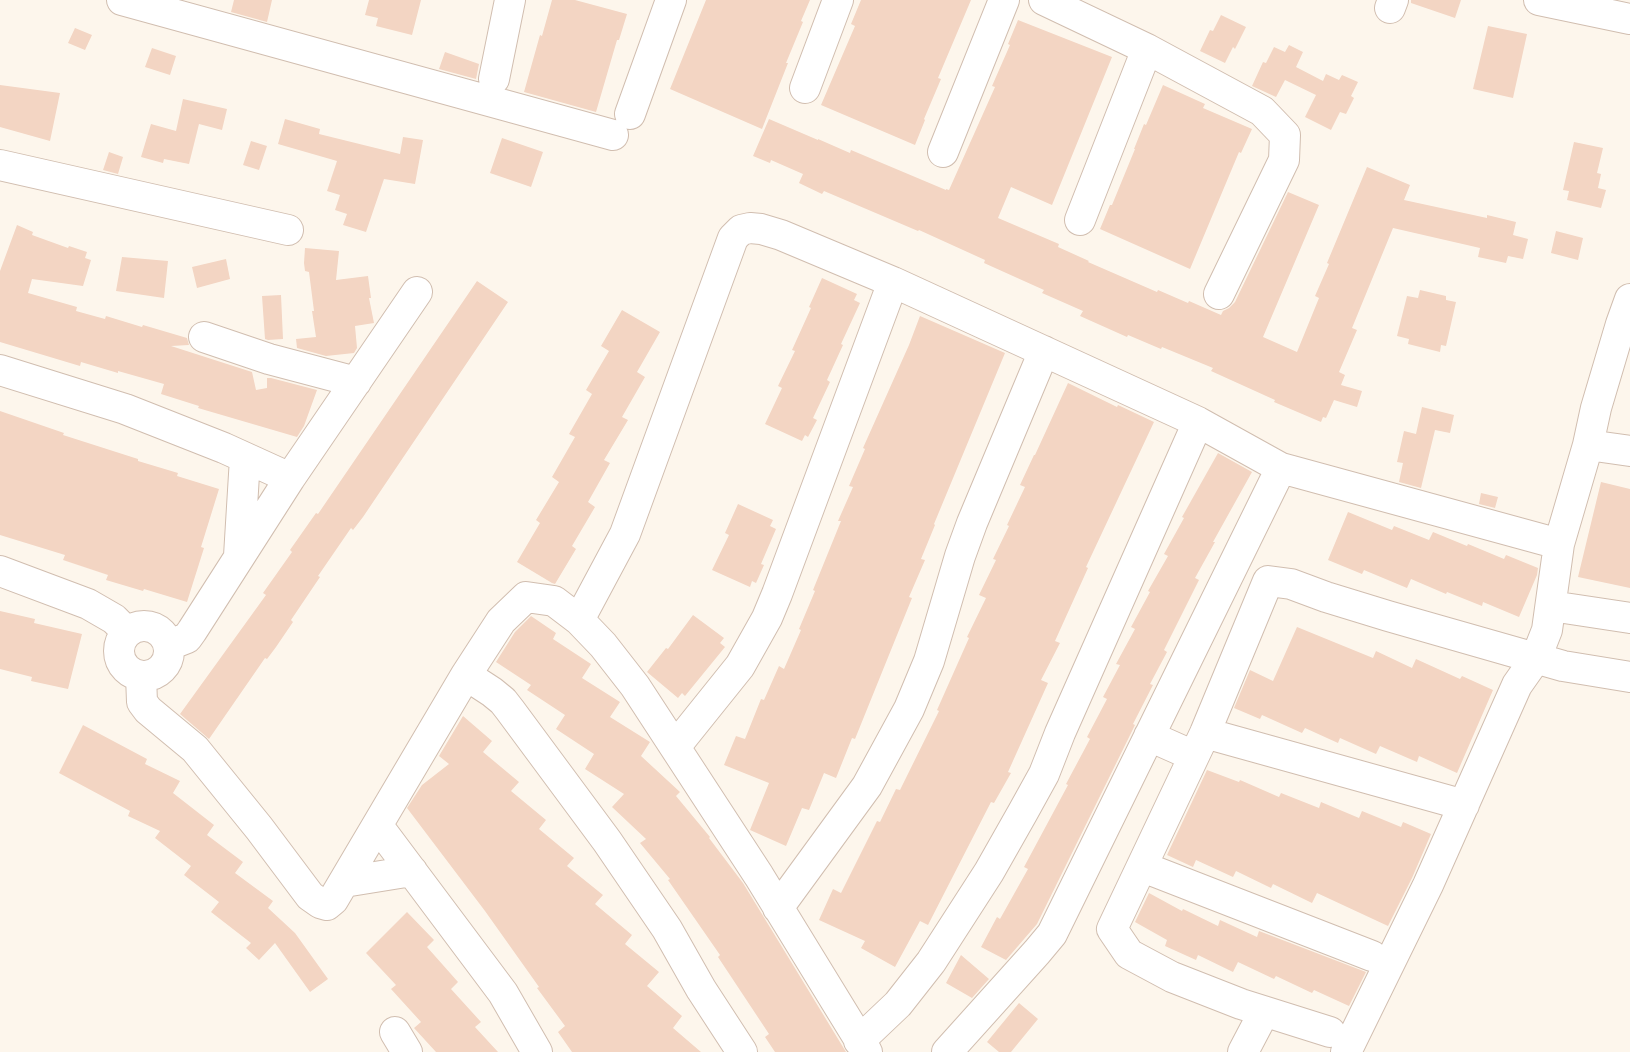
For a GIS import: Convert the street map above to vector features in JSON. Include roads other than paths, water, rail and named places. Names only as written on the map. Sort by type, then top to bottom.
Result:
[{"type":"street","points":[[122,0],[189,9],[621,124],[671,0]]},
{"type":"street","points":[[494,79],[510,0]]},
{"type":"street","points":[[806,88],[838,0]]},
{"type":"street","points":[[943,152],[1004,0]]},
{"type":"street","points":[[1044,0],[1147,49],[1262,111],[1285,135],[1284,160],[1219,294]]},
{"type":"street","points":[[1539,0],[1630,19]]},
{"type":"street","points":[[1080,220],[1147,49]]},
{"type":"street","points":[[0,165],[288,230]]},
{"type":"street","points":[[579,620],[625,534],[733,238],[741,230],[750,228],[781,235],[893,282],[1198,422],[1281,468],[1559,544]]},
{"type":"street","points":[[675,747],[740,666],[767,618],[893,282]]},
{"type":"street","points":[[169,645],[187,638],[290,478],[417,292]]},
{"type":"street","points":[[1630,299],[1620,324],[1559,544],[1547,630],[1536,657],[1517,685],[1428,885],[1338,1042],[1172,976],[1129,954],[1112,929],[1200,744],[1268,581],[1291,584],[1388,616],[1536,657],[1563,666],[1630,677]]},
{"type":"street","points":[[204,337],[269,359],[355,382]]},
{"type":"street","points":[[778,908],[867,786],[909,709],[929,661],[972,523],[1044,351]]},
{"type":"street","points":[[0,370],[125,409],[290,478]]},
{"type":"street","points":[[141,676],[142,702],[148,710],[195,749],[310,896],[327,905],[333,900],[501,621],[526,597],[554,601],[579,620],[603,645],[635,686],[778,908],[863,1047],[931,961],[989,872],[1044,774],[1065,720],[1198,422]]},
{"type":"street","points":[[1588,445],[1630,451]]},
{"type":"street","points":[[239,558],[245,458]]},
{"type":"street","points":[[947,1052],[1052,933],[1281,468]]},
{"type":"street","points":[[0,571],[88,604],[114,619],[127,632]]},
{"type":"street","points":[[1551,606],[1630,618]]},
{"type":"street","points":[[139,626],[152,626],[163,633],[169,645],[167,661],[156,673],[141,676],[132,673],[124,667],[120,658],[121,640],[127,632],[139,626]]},
{"type":"street","points":[[466,676],[503,701],[607,841],[667,929],[701,989],[742,1052]]},
{"type":"street","points":[[1149,736],[1200,744],[1226,740],[1464,805]]},
{"type":"street","points":[[378,826],[503,993],[537,1052]]},
{"type":"street","points":[[1143,866],[1372,956]]},
{"type":"street","points":[[344,882],[412,871]]},
{"type":"street","points":[[1243,1052],[1264,1012]]}]
